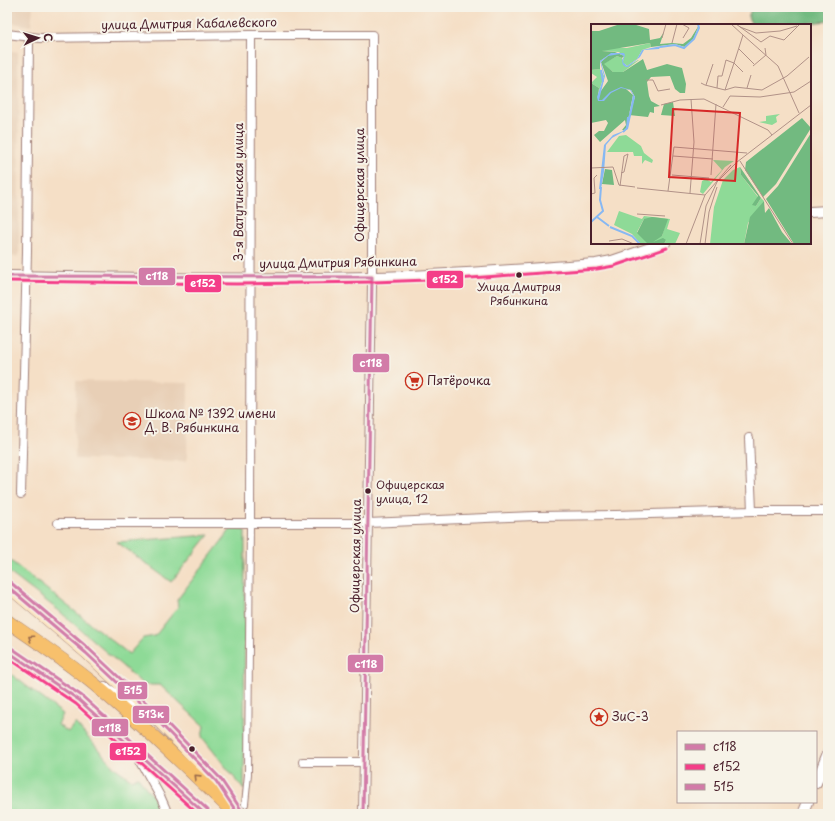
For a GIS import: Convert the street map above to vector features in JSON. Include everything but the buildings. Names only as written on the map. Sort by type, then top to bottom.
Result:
[{"type":"highway","points":[[7,621],[92,683],[157,739],[237,814]]},
{"type":"highway","points":[[7,651],[79,700],[205,814]]},
{"type":"main road","points":[[7,586],[86,653],[155,718],[216,781],[237,814]]},
{"type":"street","name":"улица Дмитрия Кабалевского","points":[[7,34],[28,38],[372,35]]},
{"type":"street","name":"3-я Ватутинская улица","points":[[245,804],[248,774],[250,523],[251,35]]},
{"type":"street","name":"Офицерская улица","points":[[363,814],[372,277],[372,35]]},
{"type":"street","points":[[21,494],[26,276],[28,38]]},
{"type":"street","points":[[811,212],[828,211]]},
{"type":"street","name":"улица Дмитрия Рябинкина","points":[[7,276],[251,278],[372,277],[451,274],[596,264],[612,261],[662,244]]},
{"type":"street","points":[[749,438],[752,511]]},
{"type":"street","points":[[58,523],[368,523],[535,516],[752,511],[828,511]]},
{"type":"street","points":[[55,655],[155,718]]},
{"type":"street","points":[[134,749],[161,798],[168,814]]},
{"type":"street","points":[[817,780],[828,753]]},
{"type":"street","points":[[303,762],[364,762]]},
{"type":"street","points":[[803,814],[808,803]]},
{"type":"shaded area","points":[[7,7],[33,7],[31,26],[7,22]]},
{"type":"shaded area","points":[[7,50],[18,52],[19,256],[7,257]]},
{"type":"shaded area","name":"Школа № 1392 имени Д. В. Рябинкина","points":[[76,381],[188,383],[187,461],[75,459]]},
{"type":"green space","points":[[752,7],[828,7],[828,21],[798,24],[752,24],[748,17]]},
{"type":"green space","points":[[231,529],[245,530],[244,790],[202,737],[204,726],[160,685],[144,685],[58,610],[7,571],[7,558],[129,654],[143,638],[155,636],[178,607],[177,600]]},
{"type":"green space","points":[[209,535],[171,582],[117,542]]},
{"type":"green space","points":[[7,671],[63,714],[58,725],[68,732],[75,723],[114,767],[132,780],[138,777],[166,814],[7,814]]},
{"type":"transit line","name":"е152","points":[[7,281],[236,284],[457,279],[597,269],[614,266],[667,248]]},
{"type":"transit line","name":"с118","points":[[7,276],[372,277],[363,814]]},
{"type":"transit line","name":"515","points":[[10,582],[89,649],[159,715],[220,778],[242,811]]},
{"type":"transit line","name":"513к","points":[[7,586],[86,653],[155,718],[216,781],[238,814]]},
{"type":"transit line","name":"515","points":[[10,647],[82,696],[208,810]]},
{"type":"transit line","name":"с118","points":[[7,651],[79,700],[205,814]]},
{"type":"transit line","name":"е152","points":[[7,657],[76,704],[198,814]]},
{"type":"place","name":"Улица Дмитрия Рябинкина","points":[[519,275]]},
{"type":"place","name":"Пятёрочка","points":[[414,381]]},
{"type":"place","name":"Школа № 1392 имени Д. В. Рябинкина","points":[[132,421]]},
{"type":"place","name":"Офицерская улица, 12","points":[[368,491]]},
{"type":"place","name":"ЗиС-3","points":[[599,717]]}]
